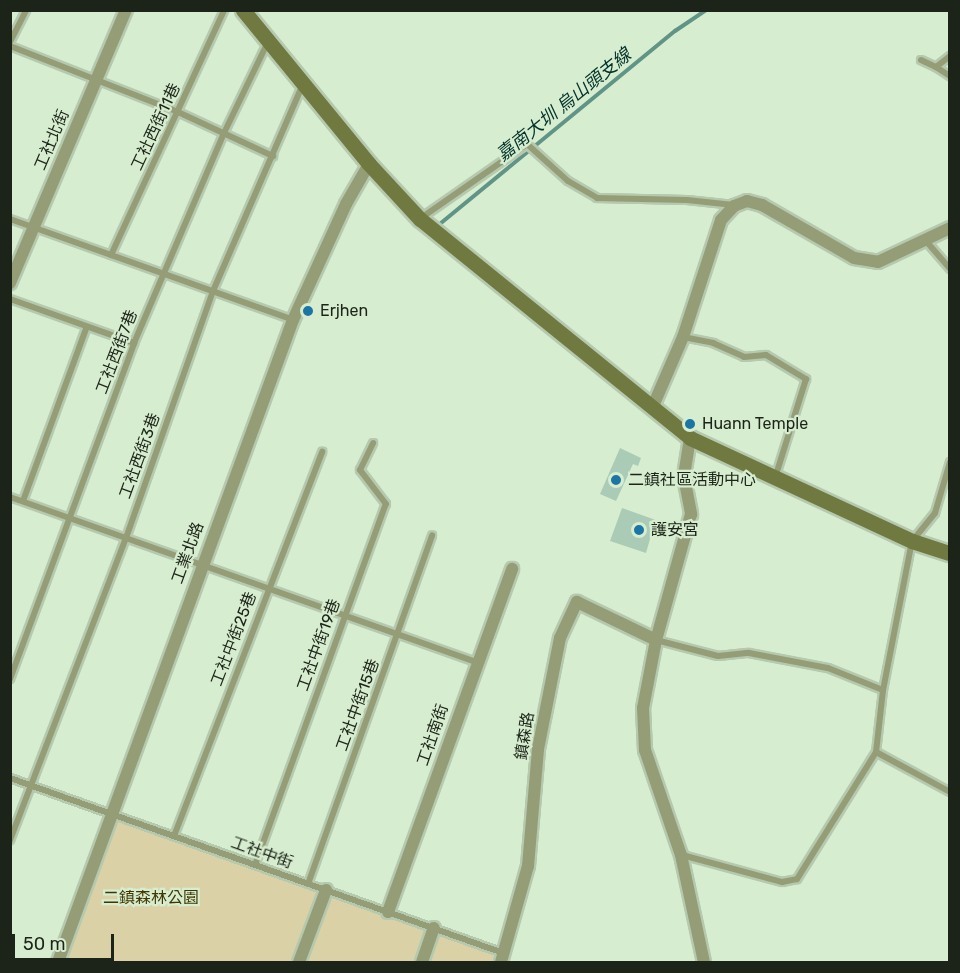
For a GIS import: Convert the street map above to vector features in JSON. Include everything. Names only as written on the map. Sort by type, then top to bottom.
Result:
[{"type":"street","name":"工社北街","points":[[10,283],[126,10]]},
{"type":"street","points":[[243,10],[369,164],[420,219],[690,438],[776,475],[912,541],[950,553]]},
{"type":"street","name":"工業北路","points":[[58,963],[110,813],[293,320],[369,164]]},
{"type":"street","points":[[653,406],[683,337],[721,220],[734,206],[747,201],[762,205],[854,258],[878,262],[927,241],[950,228]]},
{"type":"street","points":[[690,438],[684,477],[691,514],[656,640],[643,708],[645,750],[681,855],[704,963]]},
{"type":"street","name":"工社南街","points":[[388,912],[476,662],[512,569]]},
{"type":"street","name":"鎮森路","points":[[502,958],[528,866],[538,749],[560,638],[577,602],[656,640]]},
{"type":"street","points":[[299,963],[326,890]]},
{"type":"street","points":[[422,963],[434,928]]},
{"type":"lane","points":[[26,10],[10,44],[95,81],[178,112],[223,135],[273,156]]},
{"type":"lane","name":"工社西街11巷","points":[[111,255],[224,10]]},
{"type":"lane","name":"工社西街7巷","points":[[10,679],[134,343],[223,135],[268,42]]},
{"type":"lane","points":[[936,67],[950,56]]},
{"type":"lane","points":[[921,60],[950,76]]},
{"type":"lane","name":"工社西街3巷","points":[[10,840],[126,538],[213,291],[303,85]]},
{"type":"lane","points":[[420,219],[527,144],[568,181],[597,198],[687,200],[734,206]]},
{"type":"lane","points":[[10,219],[293,320]]},
{"type":"lane","points":[[927,241],[950,269]]},
{"type":"lane","points":[[10,298],[86,329],[134,343]]},
{"type":"lane","points":[[23,501],[86,329]]},
{"type":"lane","points":[[683,337],[713,343],[744,357],[766,355],[806,379],[776,475]]},
{"type":"lane","name":"工社中街19巷","points":[[255,865],[386,504],[360,470],[373,442]]},
{"type":"lane","name":"工社中街25巷","points":[[174,836],[322,452]]},
{"type":"lane","points":[[681,855],[782,882],[797,879],[876,752],[883,690],[912,541],[935,513],[950,462]]},
{"type":"lane","points":[[10,497],[476,662]]},
{"type":"lane","name":"工社中街15巷","points":[[308,884],[432,535]]},
{"type":"lane","points":[[656,640],[718,656],[750,653],[819,666],[883,690]]},
{"type":"lane","points":[[876,752],[950,792]]},
{"type":"lane","name":"工社中街","points":[[10,778],[434,928],[502,958]]},
{"type":"green space","name":"二鎮森林公園","points":[[110,813],[504,953],[500,962],[57,962]]},
{"type":"building","name":"二鎮社區活動中心","points":[[620,448],[641,458],[638,466],[633,464],[616,501],[600,494]]},
{"type":"building","name":"護安宮","points":[[622,508],[667,524],[661,531],[652,532],[646,553],[610,541]]},
{"type":"waterway","name":"嘉南大圳 烏山頭支線","points":[[441,223],[675,31],[706,10]]},
{"type":"place","name":"Erjhen","points":[[308,311]]},
{"type":"place","name":"Huann Temple","points":[[690,424]]},
{"type":"place","name":"二鎮社區活動中心","points":[[616,480]]},
{"type":"place","name":"護安宮","points":[[639,530]]}]
